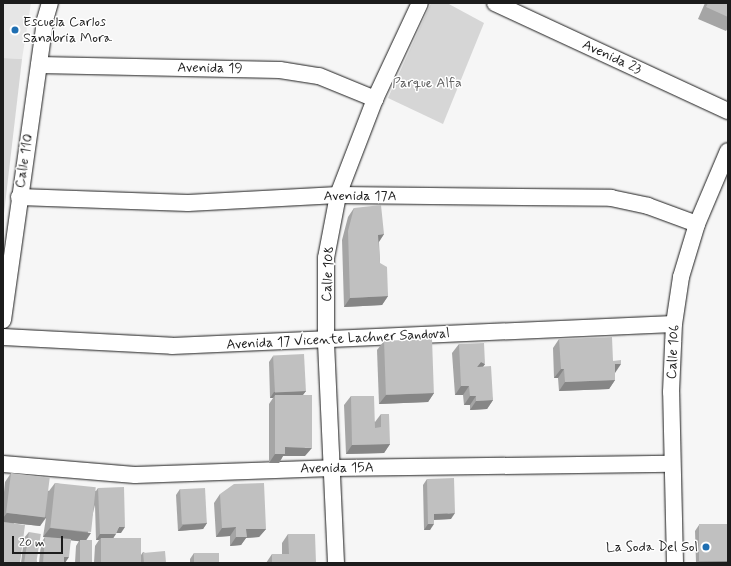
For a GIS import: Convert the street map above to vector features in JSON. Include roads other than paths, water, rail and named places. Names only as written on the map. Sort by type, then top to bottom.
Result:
[{"type":"street","name":"Calle 110","points":[[3,320],[19,197],[45,20],[50,3]]},
{"type":"street","name":"Calle 108","points":[[336,563],[326,340],[326,258],[338,196],[375,99],[420,3]]},
{"type":"street","name":"Avenida 23","points":[[495,3],[728,111]]},
{"type":"street","name":"Avenida 19","points":[[39,65],[280,70],[319,76],[375,99]]},
{"type":"street","name":"Calle 106","points":[[675,563],[671,360],[674,324],[681,277],[696,224],[728,151]]},
{"type":"street","name":"Avenida 17A","points":[[19,197],[188,202],[338,196],[611,198],[648,206],[696,224]]},
{"type":"street","name":"Avenida 17 Vicente Lachner Sandoval","points":[[3,337],[172,346],[674,324]]},
{"type":"street","name":"Avenida 15A","points":[[3,464],[135,475],[332,468],[672,464]]},
{"type":"place","name":"Escuela Carlos Sanabria Mora","points":[[15,30]]},
{"type":"place","name":"La Soda Del Sol","points":[[706,547]]},
{"type":"park label","name":"Parque Alfa","points":[[427,83]]}]
